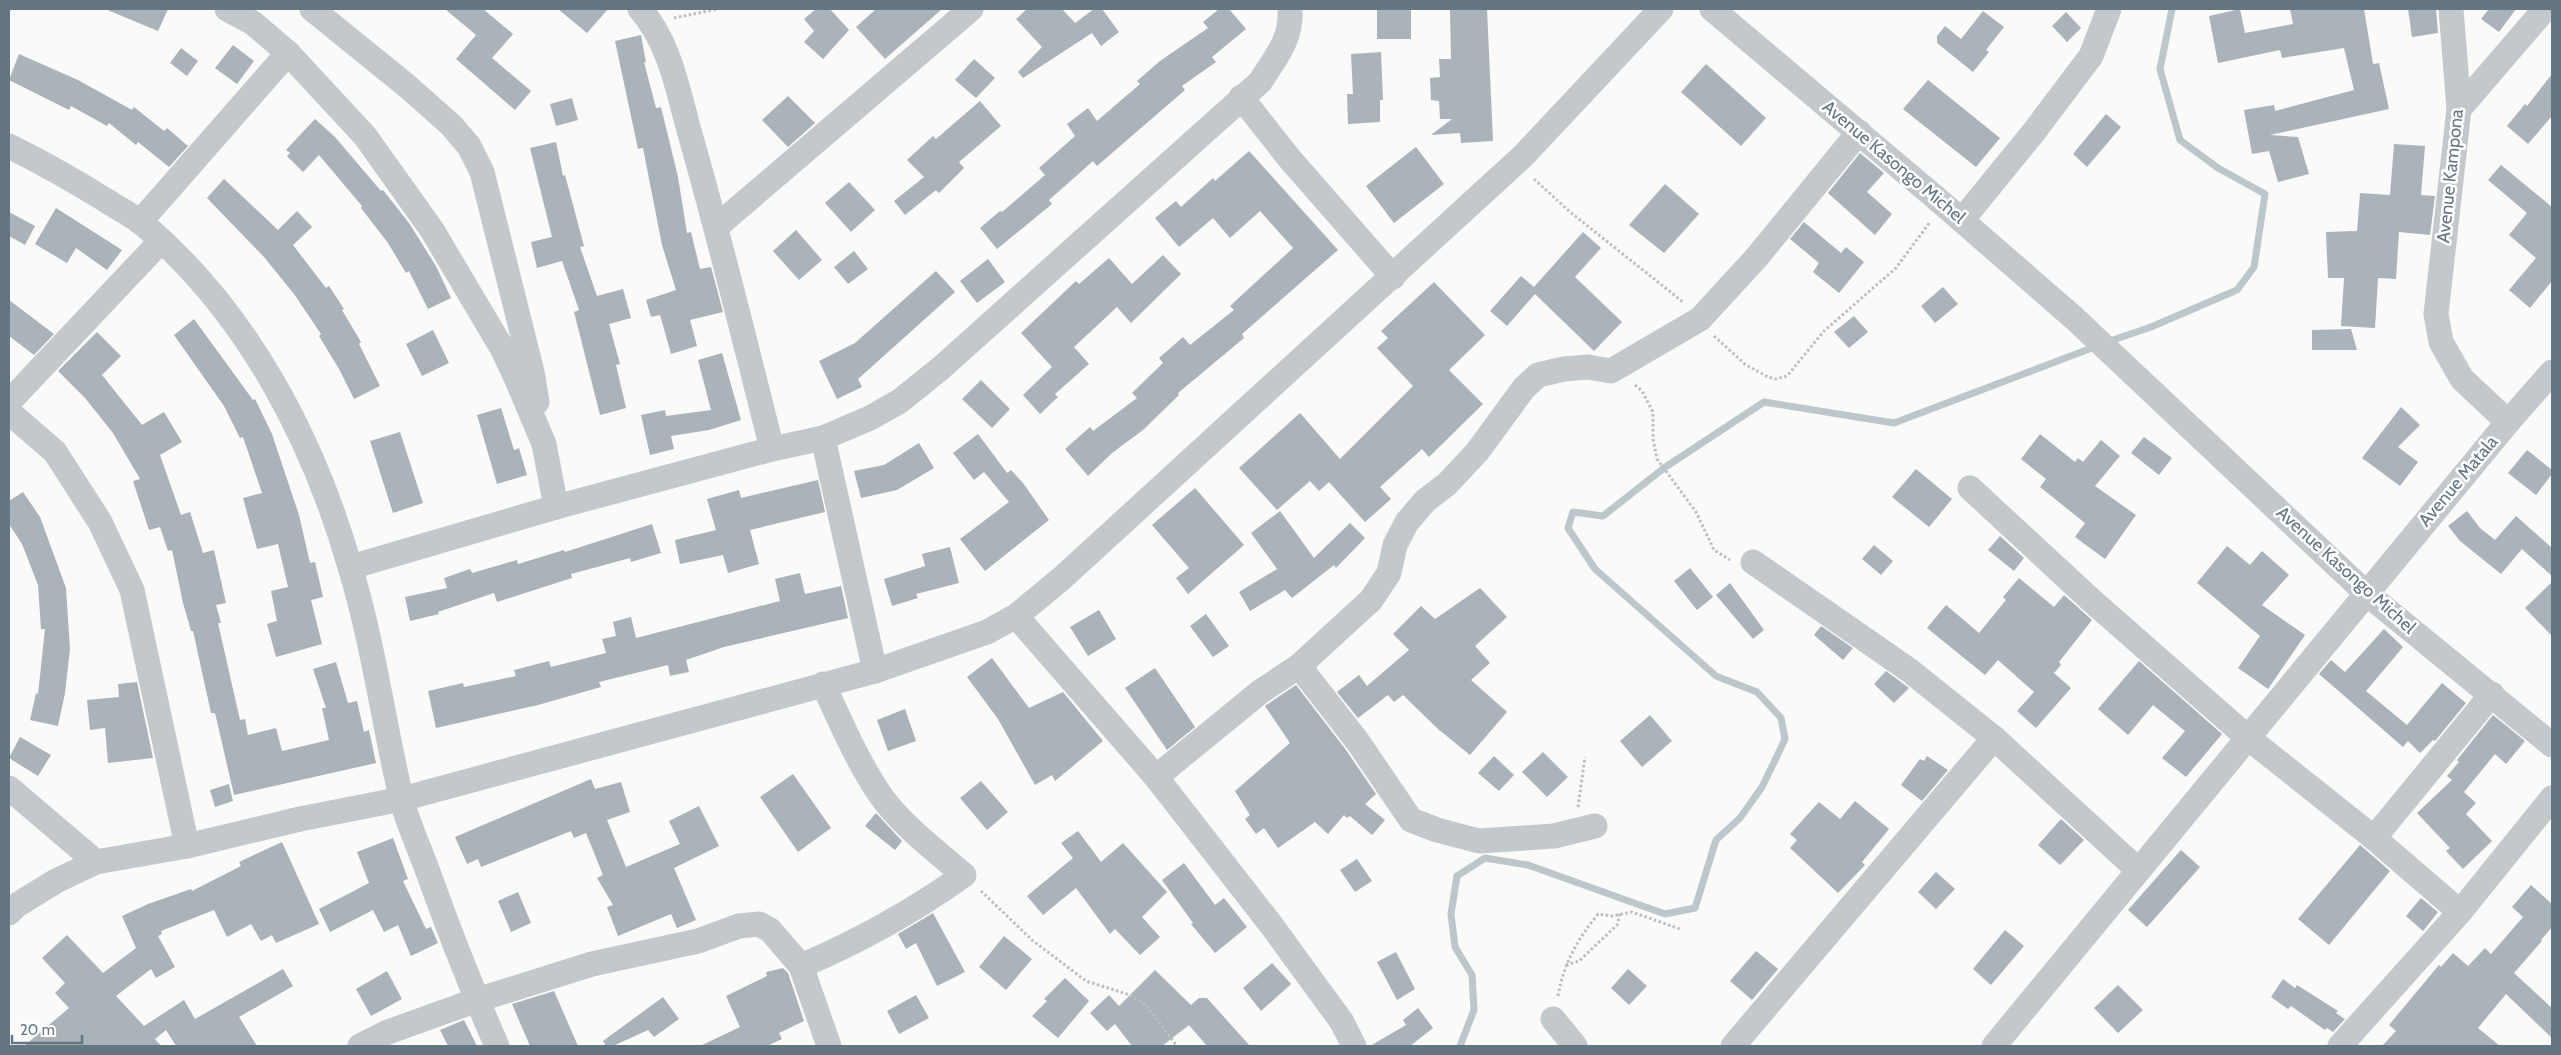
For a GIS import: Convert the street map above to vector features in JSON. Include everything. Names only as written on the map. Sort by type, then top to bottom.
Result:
[{"type":"street","points":[[227,9],[253,24],[288,53],[364,136],[432,230],[502,348],[544,444]]},
{"type":"street","points":[[312,9],[407,86],[451,125],[469,146],[482,172],[532,372],[556,507]]},
{"type":"street","points":[[716,227],[971,9]]},
{"type":"street","points":[[351,567],[556,507],[772,449],[823,438],[870,418],[900,401],[941,368],[1260,82],[1278,54],[1291,27],[1290,9]]},
{"type":"street","points":[[9,913],[17,905],[56,881],[96,862],[187,846],[300,819],[402,799],[875,671],[988,632],[1016,616],[1068,572],[1393,277],[1523,156],[1660,9]]},
{"type":"street","name":"Avenue Kasongo Michel","points":[[1712,9],[1859,132],[2074,318],[2366,593],[2492,694],[2552,745]]},
{"type":"street","points":[[1962,220],[2033,133],[2091,56],[2109,9]]},
{"type":"street","name":"Avenue Kampona","points":[[2451,9],[2459,109],[2436,314],[2441,342],[2462,379],[2508,422]]},
{"type":"street","points":[[2459,109],[2545,9]]},
{"type":"street","points":[[646,16],[670,64],[716,227],[772,449]]},
{"type":"street","points":[[140,222],[288,53]]},
{"type":"street","points":[[1242,97],[1289,158],[1393,277]]},
{"type":"street","points":[[1156,777],[1260,692],[1299,666],[1371,600],[1389,573],[1394,545],[1407,522],[1425,501],[1447,484],[1477,452],[1524,388],[1538,375],[1564,369],[1588,367],[1611,371],[1700,320],[1758,257],[1859,132]]},
{"type":"street","points":[[9,146],[57,169],[140,222],[162,241],[240,331],[274,382],[325,489],[351,567],[369,640],[402,799],[477,1000],[497,1046]]},
{"type":"street","points":[[9,402],[162,241]]},
{"type":"street","name":"Avenue Matala","points":[[1994,1046],[2247,736],[2508,422],[2552,372]]},
{"type":"street","points":[[9,412],[55,452],[100,522],[132,590],[187,846]]},
{"type":"street","points":[[823,438],[875,671]]},
{"type":"street","points":[[1970,488],[2091,600],[2247,736],[2374,838],[2460,912]]},
{"type":"street","points":[[1753,562],[1909,670],[1994,738],[2138,870]]},
{"type":"street","points":[[1016,616],[1156,777],[1295,958],[1342,1022],[1354,1046]]},
{"type":"street","points":[[1299,666],[1358,742],[1411,820],[1437,830],[1479,841],[1571,834],[1594,826]]},
{"type":"street","points":[[801,966],[870,935],[925,903],[964,875],[923,841],[880,794],[855,751],[823,684]]},
{"type":"street","points":[[2374,838],[2492,694]]},
{"type":"street","points":[[1733,1046],[1994,738]]},
{"type":"street","points":[[9,788],[96,862]]},
{"type":"street","points":[[2340,1046],[2460,912],[2552,798]]},
{"type":"street","points":[[360,1046],[388,1032],[477,1000],[592,964],[698,941],[739,926],[758,924],[770,930],[801,966],[829,1046]]},
{"type":"street","points":[[1553,1019],[1575,1046]]},
{"type":"path","points":[[646,16],[718,9]]},
{"type":"path","points":[[1528,173],[1570,212],[1685,303],[1723,346],[1746,364],[1768,377],[1776,379],[1787,376],[1824,332],[1896,268],[1943,204]]},
{"type":"path","points":[[1611,371],[1630,381],[1642,392],[1653,412],[1653,439],[1658,459],[1696,512],[1714,550],[1731,561],[1753,562]]},
{"type":"path","points":[[1571,834],[1579,805],[1585,758]]},
{"type":"path","points":[[964,875],[1058,961],[1086,981],[1130,995],[1146,1005],[1177,1046]]},
{"type":"path","points":[[1553,1019],[1566,965],[1572,949],[1598,914],[1632,912],[1680,929]]},
{"type":"path","points":[[1566,965],[1579,961],[1617,925],[1620,914]]},
{"type":"building","points":[[105,9],[168,9],[158,31]]},
{"type":"building","points":[[445,9],[483,9],[513,34],[492,58],[531,91],[515,110],[456,59],[476,35]]},
{"type":"building","points":[[558,9],[608,9],[587,33]]},
{"type":"building","points":[[816,9],[830,9],[849,30],[823,59],[804,42],[814,31],[804,19]]},
{"type":"building","points":[[876,9],[942,9],[885,59],[856,27]]},
{"type":"building","points":[[1027,9],[1062,9],[1075,23],[1094,9],[1102,9],[1119,32],[1101,46],[1092,33],[1023,78],[1018,72],[1042,47],[1016,19]]},
{"type":"building","points":[[1219,9],[1229,9],[1246,29],[1212,57],[1216,62],[1182,86],[1185,90],[1097,166],[1093,161],[1049,200],[1052,204],[997,249],[980,228],[1000,211],[1002,212],[1045,175],[1039,168],[1075,136],[1067,124],[1088,108],[1097,121],[1140,84],[1137,81],[1160,61],[1208,28],[1203,22]]},
{"type":"building","points":[[1377,9],[1411,9],[1411,39],[1377,39]]},
{"type":"building","points":[[1487,9],[1493,141],[1461,143],[1460,133],[1431,135],[1452,119],[1440,119],[1439,101],[1431,100],[1430,78],[1440,77],[1439,59],[1451,59],[1450,10]]},
{"type":"building","points":[[2240,9],[2245,33],[2293,24],[2290,9],[2364,9],[2373,64],[2379,63],[2389,109],[2270,135],[2298,137],[2309,174],[2278,182],[2269,151],[2252,154],[2244,110],[2274,105],[2275,111],[2354,90],[2344,48],[2282,58],[2280,50],[2218,63],[2209,16]]},
{"type":"building","points":[[2408,9],[2436,9],[2438,33],[2412,37]]},
{"type":"building","points":[[2489,9],[2516,9],[2499,32],[2481,19]]},
{"type":"building","points":[[1983,11],[2004,27],[1986,50],[1989,52],[1973,72],[1937,43],[1937,36],[1945,26],[1961,39]]},
{"type":"building","points":[[2066,12],[2081,28],[2067,42],[2052,26]]},
{"type":"building","points":[[641,35],[646,62],[644,62],[656,108],[661,107],[678,177],[687,233],[691,232],[700,269],[711,267],[723,312],[690,320],[697,346],[671,354],[660,315],[651,317],[646,300],[676,290],[662,245],[643,148],[638,149],[615,41]]},
{"type":"building","points":[[233,45],[254,61],[237,84],[215,68]]},
{"type":"building","points":[[181,48],[198,61],[187,76],[170,63]]},
{"type":"building","points":[[1381,52],[1383,100],[1380,100],[1380,122],[1348,124],[1347,94],[1353,94],[1351,54]]},
{"type":"building","points":[[19,54],[78,80],[132,110],[134,107],[164,131],[167,128],[188,146],[169,167],[138,142],[136,145],[109,123],[107,126],[71,106],[69,110],[9,80]]},
{"type":"building","points":[[974,59],[995,78],[976,98],[955,80]]},
{"type":"building","points":[[1706,64],[1766,118],[1741,146],[1681,92]]},
{"type":"building","points":[[2552,74],[2552,116],[2528,144],[2507,126],[2525,104],[2527,106]]},
{"type":"building","points":[[1928,80],[2000,138],[1976,167],[1903,109]]},
{"type":"building","points":[[788,96],[815,123],[788,147],[762,120]]},
{"type":"building","points":[[572,98],[578,120],[556,126],[550,104]]},
{"type":"building","points":[[980,101],[1001,126],[959,162],[964,168],[939,193],[936,190],[905,215],[894,201],[924,177],[907,160],[933,136],[936,139]]},
{"type":"building","points":[[2106,114],[2121,127],[2087,167],[2073,154]]},
{"type":"building","points":[[315,119],[335,137],[381,191],[383,190],[409,223],[436,266],[451,298],[428,309],[409,271],[406,273],[388,243],[361,208],[362,206],[319,155],[303,172],[287,156],[290,153],[286,150]]},
{"type":"building","points":[[556,142],[563,176],[565,175],[584,246],[580,247],[597,296],[623,289],[631,318],[609,324],[620,364],[616,365],[626,408],[600,415],[574,312],[579,310],[562,261],[537,268],[531,242],[552,237],[530,148]]},
{"type":"building","points":[[2394,144],[2425,146],[2421,195],[2435,196],[2430,235],[2399,232],[2396,279],[2378,278],[2375,328],[2341,326],[2344,278],[2328,278],[2326,232],[2357,231],[2360,193],[2390,195]]},
{"type":"building","points":[[1416,147],[1444,184],[1394,223],[1366,186]]},
{"type":"building","points":[[1249,151],[1338,250],[1242,334],[1244,338],[1178,393],[1179,395],[1143,430],[1112,453],[1088,476],[1065,449],[1090,427],[1093,431],[1137,398],[1132,393],[1163,363],[1159,358],[1183,337],[1190,345],[1234,310],[1230,306],[1293,248],[1260,211],[1230,238],[1213,218],[1179,247],[1155,218],[1176,201],[1181,207],[1213,178],[1215,181]]},
{"type":"building","points":[[1860,153],[1884,173],[1867,192],[1892,214],[1875,235],[1828,193]]},
{"type":"building","points":[[2501,165],[2552,207],[2552,281],[2530,308],[2509,290],[2536,258],[2509,235],[2527,213],[2488,180]]},
{"type":"building","points":[[224,179],[278,230],[297,211],[312,227],[293,245],[326,288],[329,286],[344,309],[342,310],[361,342],[359,344],[380,386],[354,399],[319,336],[321,334],[294,294],[264,257],[207,198]]},
{"type":"building","points":[[849,182],[875,210],[851,232],[825,203]]},
{"type":"building","points":[[1665,184],[1699,214],[1664,253],[1629,225]]},
{"type":"building","points":[[56,208],[122,250],[107,270],[76,248],[67,263],[35,244]]},
{"type":"building","points":[[9,212],[35,226],[25,245],[9,236]]},
{"type":"building","points":[[1804,222],[1841,253],[1846,247],[1864,262],[1839,293],[1813,272],[1819,263],[1790,239]]},
{"type":"building","points":[[796,230],[822,260],[799,280],[773,251]]},
{"type":"building","points":[[1583,232],[1601,248],[1575,277],[1622,322],[1594,351],[1535,294],[1507,326],[1490,311],[1521,276],[1534,287]]},
{"type":"building","points":[[854,251],[868,269],[848,284],[834,267]]},
{"type":"building","points":[[1163,255],[1181,274],[1131,323],[1117,307],[1074,347],[1089,364],[1055,394],[1058,397],[1040,414],[1023,395],[1052,367],[1021,333],[1076,281],[1079,284],[1109,258],[1132,284]]},
{"type":"building","points":[[988,259],[1005,282],[977,303],[960,281]]},
{"type":"building","points":[[936,271],[955,292],[858,379],[862,387],[837,399],[819,361],[855,343]]},
{"type":"building","points":[[1434,282],[1485,335],[1449,370],[1483,404],[1429,457],[1422,449],[1380,487],[1391,499],[1365,522],[1329,482],[1319,491],[1310,481],[1277,510],[1239,468],[1300,413],[1340,459],[1413,386],[1377,348],[1388,338],[1381,331]]},
{"type":"building","points":[[1943,287],[1958,304],[1935,323],[1921,306]]},
{"type":"building","points":[[9,300],[54,334],[34,355],[9,336]]},
{"type":"building","points":[[1854,316],[1868,332],[1849,348],[1834,332]]},
{"type":"building","points":[[194,319],[253,400],[255,399],[272,434],[299,515],[310,563],[315,562],[323,597],[311,600],[322,644],[276,657],[267,624],[277,621],[271,591],[288,587],[278,544],[257,549],[243,498],[262,493],[243,437],[240,438],[224,406],[174,335]]},
{"type":"building","points":[[2351,329],[2357,350],[2312,350],[2312,330]]},
{"type":"building","points":[[433,330],[449,363],[422,376],[406,344]]},
{"type":"building","points":[[97,332],[121,356],[102,375],[142,425],[164,412],[182,442],[160,455],[181,515],[190,512],[203,553],[214,550],[226,603],[216,605],[221,623],[218,623],[240,720],[245,719],[248,735],[276,728],[282,751],[329,740],[322,708],[326,708],[313,669],[336,662],[348,703],[357,701],[364,732],[369,730],[376,763],[234,795],[215,713],[211,713],[193,631],[191,631],[183,603],[172,550],[168,551],[160,527],[149,530],[133,481],[140,479],[113,433],[85,398],[58,371]]},
{"type":"building","points":[[722,353],[741,420],[709,430],[671,436],[674,449],[650,455],[641,415],[665,410],[666,416],[711,410],[698,360]]},
{"type":"building","points":[[981,380],[1010,409],[992,428],[962,399]]},
{"type":"building","points":[[2401,407],[2420,425],[2398,447],[2418,462],[2400,486],[2362,458]]},
{"type":"building","points":[[501,408],[514,450],[519,448],[527,475],[497,484],[477,415]]},
{"type":"building","points":[[400,432],[423,503],[393,513],[370,441]]},
{"type":"building","points":[[978,434],[1007,473],[1011,470],[1023,483],[1049,520],[985,571],[960,539],[1009,502],[984,472],[974,480],[953,453]]},
{"type":"building","points":[[2040,434],[2075,462],[2078,458],[2083,462],[2101,440],[2120,456],[2095,486],[2136,515],[2105,559],[2075,537],[2085,523],[2040,487],[2046,479],[2021,459]]},
{"type":"building","points":[[2144,437],[2172,458],[2159,475],[2131,453]]},
{"type":"building","points":[[919,443],[934,468],[897,490],[861,498],[854,471],[884,465]]},
{"type":"building","points":[[2527,450],[2552,470],[2552,474],[2536,495],[2508,473]]},
{"type":"building","points":[[1916,469],[1952,499],[1929,527],[1892,497]]},
{"type":"building","points":[[818,480],[825,512],[750,530],[759,564],[728,573],[723,555],[680,564],[675,540],[716,530],[707,499],[739,490],[741,498]]},
{"type":"building","points":[[1195,488],[1244,545],[1188,594],[1176,578],[1189,568],[1152,525]]},
{"type":"building","points":[[23,492],[40,517],[66,588],[70,649],[65,693],[58,726],[30,720],[36,693],[38,694],[45,629],[41,629],[38,585],[22,544],[9,524],[9,501]]},
{"type":"building","points":[[1280,511],[1314,558],[1350,523],[1365,538],[1336,568],[1334,565],[1292,598],[1285,590],[1250,611],[1239,592],[1277,569],[1251,533]]},
{"type":"building","points":[[2467,511],[2480,528],[2495,540],[2516,516],[2552,548],[2552,576],[2522,549],[2501,574],[2460,541],[2448,526]]},
{"type":"building","points":[[652,524],[661,553],[631,562],[630,558],[571,574],[572,578],[497,602],[494,593],[438,612],[439,614],[410,621],[405,597],[447,588],[444,578],[470,569],[472,573],[517,560],[518,564],[564,550],[565,552]]},
{"type":"building","points":[[2000,536],[2024,558],[2014,571],[1988,550]]},
{"type":"building","points":[[1874,545],[1893,561],[1881,575],[1862,559]]},
{"type":"building","points":[[2227,546],[2250,565],[2262,551],[2289,575],[2262,605],[2305,635],[2268,689],[2238,668],[2260,636],[2197,583]]},
{"type":"building","points":[[950,547],[959,583],[916,594],[918,598],[892,606],[884,579],[925,566],[922,554]]},
{"type":"building","points":[[1690,568],[1713,597],[1697,610],[1674,581]]},
{"type":"building","points":[[800,573],[805,594],[841,586],[848,618],[724,647],[686,660],[689,672],[670,676],[668,665],[599,682],[601,687],[538,705],[436,728],[428,691],[463,683],[464,687],[516,676],[514,670],[549,661],[551,667],[606,653],[602,639],[616,636],[613,622],[631,617],[636,638],[780,601],[775,579]]},
{"type":"building","points":[[2019,578],[2054,607],[2064,595],[2092,620],[2059,662],[2061,665],[2054,673],[2071,688],[2036,728],[2017,711],[2034,692],[1998,660],[1985,675],[1927,628],[1946,605],[1979,633],[2006,600],[2003,597]]},
{"type":"building","points":[[2552,582],[2552,636],[2525,608]]},
{"type":"building","points":[[1730,583],[1764,630],[1753,639],[1716,595]]},
{"type":"building","points":[[1480,588],[1507,617],[1475,646],[1490,663],[1471,680],[1507,712],[1470,755],[1438,729],[1403,695],[1394,702],[1388,695],[1358,718],[1337,692],[1359,675],[1367,686],[1409,650],[1393,634],[1421,606],[1435,619]]},
{"type":"building","points":[[1099,610],[1116,639],[1088,656],[1070,627]]},
{"type":"building","points":[[1206,614],[1229,646],[1213,657],[1190,626]]},
{"type":"building","points":[[1821,626],[1853,648],[1843,660],[1814,635]]},
{"type":"building","points":[[2384,629],[2403,647],[2366,691],[2407,725],[2442,683],[2466,703],[2435,741],[2433,740],[2420,753],[2408,741],[2403,747],[2319,674],[2331,660],[2345,672]]},
{"type":"building","points":[[992,658],[1029,708],[1063,692],[1103,741],[1055,781],[1052,775],[1035,785],[998,719],[967,677]]},
{"type":"building","points":[[2139,661],[2222,734],[2186,777],[2162,758],[2185,731],[2153,705],[2128,735],[2098,709]]},
{"type":"building","points":[[1155,668],[1195,727],[1167,750],[1125,688]]},
{"type":"building","points":[[1886,671],[1909,688],[1894,703],[1874,684]]},
{"type":"building","points":[[137,682],[153,758],[108,763],[105,728],[90,730],[87,700],[119,697],[118,684]]},
{"type":"building","points":[[1296,685],[1346,750],[1376,794],[1365,804],[1385,820],[1372,835],[1350,816],[1347,818],[1344,815],[1328,834],[1315,822],[1278,848],[1264,828],[1256,834],[1245,819],[1250,815],[1235,791],[1290,743],[1265,706]]},
{"type":"building","points":[[905,709],[916,741],[888,751],[877,720]]},
{"type":"building","points":[[1650,715],[1672,741],[1642,767],[1620,741]]},
{"type":"building","points":[[2493,715],[2525,741],[2506,764],[2495,754],[2464,792],[2476,803],[2466,814],[2492,841],[2463,869],[2446,851],[2450,848],[2417,813],[2452,780],[2447,776],[2459,762],[2457,760]]},
{"type":"building","points":[[20,737],[51,755],[38,776],[9,758]]},
{"type":"building","points":[[1543,752],[1568,777],[1547,797],[1522,772]]},
{"type":"building","points":[[1494,756],[1514,775],[1499,791],[1478,773]]},
{"type":"building","points":[[1927,756],[1948,770],[1922,801],[1901,785],[1920,759],[1924,761]]},
{"type":"building","points":[[793,774],[831,828],[798,852],[760,797]]},
{"type":"building","points":[[591,779],[595,789],[621,782],[630,812],[607,820],[626,867],[680,844],[669,821],[699,806],[719,846],[674,868],[696,920],[677,928],[671,914],[618,936],[607,907],[613,905],[597,878],[603,875],[586,833],[574,838],[571,831],[481,867],[478,859],[467,864],[455,837]]},
{"type":"building","points":[[981,781],[1008,812],[987,830],[960,798]]},
{"type":"building","points":[[229,784],[233,801],[215,807],[210,790]]},
{"type":"building","points":[[1855,801],[1889,829],[1862,862],[1865,865],[1838,893],[1790,848],[1797,840],[1790,834],[1819,802],[1840,819]]},
{"type":"building","points":[[876,813],[902,841],[895,850],[865,826]]},
{"type":"building","points":[[2061,819],[2084,840],[2060,865],[2038,845]]},
{"type":"building","points":[[1078,831],[1101,862],[1123,843],[1167,892],[1142,917],[1160,937],[1140,955],[1115,929],[1110,934],[1076,888],[1043,915],[1027,896],[1073,858],[1061,843]]},
{"type":"building","points":[[393,838],[408,879],[403,881],[426,929],[431,927],[438,943],[411,956],[398,925],[384,932],[373,910],[330,932],[319,909],[369,883],[357,852]]},
{"type":"building","points":[[282,842],[319,924],[276,943],[272,935],[261,941],[251,924],[227,937],[214,910],[161,931],[162,934],[158,936],[175,967],[156,978],[151,969],[116,996],[144,1026],[184,1000],[195,1019],[283,969],[293,986],[239,1017],[257,1046],[176,1046],[166,1030],[155,1039],[161,1046],[24,1046],[69,1008],[55,993],[65,983],[42,958],[67,935],[103,973],[136,948],[122,916],[148,904],[191,889],[192,891],[241,866],[239,862]]},
{"type":"building","points":[[2360,845],[2390,871],[2329,945],[2298,919]]},
{"type":"building","points":[[2181,850],[2200,867],[2147,927],[2128,910]]},
{"type":"building","points":[[1357,859],[1372,881],[1355,892],[1340,870]]},
{"type":"building","points":[[1184,863],[1215,905],[1224,898],[1247,927],[1215,953],[1191,924],[1193,923],[1162,880]]},
{"type":"building","points":[[1936,872],[1955,889],[1936,909],[1918,892]]},
{"type":"building","points":[[2531,885],[2552,904],[2552,927],[2514,973],[2552,1008],[2552,1038],[2506,994],[2478,1028],[2500,1046],[2382,1046],[2396,1031],[2389,1025],[2439,965],[2441,967],[2453,953],[2468,966],[2485,948],[2491,954],[2523,917],[2512,907]]},
{"type":"building","points":[[518,892],[531,923],[511,932],[498,901]]},
{"type":"building","points":[[2421,898],[2438,912],[2423,931],[2406,916]]},
{"type":"building","points":[[933,913],[965,972],[937,986],[916,943],[906,949],[898,934]]},
{"type":"building","points":[[2005,930],[2024,946],[1991,985],[1973,969]]},
{"type":"building","points":[[1004,936],[1032,959],[1006,990],[979,967]]},
{"type":"building","points":[[1756,951],[1778,969],[1752,1000],[1730,981]]},
{"type":"building","points":[[1396,952],[1415,989],[1397,1000],[1377,962]]},
{"type":"building","points":[[1272,963],[1291,984],[1261,1011],[1243,988]]},
{"type":"building","points":[[783,968],[788,973],[804,1021],[779,1033],[782,1039],[767,1046],[700,1046],[740,1027],[726,996],[767,976],[766,972]]},
{"type":"building","points":[[1628,969],[1647,986],[1629,1005],[1611,988]]},
{"type":"building","points":[[1155,970],[1191,1005],[1199,998],[1207,998],[1250,1046],[1207,1046],[1189,1025],[1162,1046],[1132,1046],[1115,1024],[1107,1031],[1090,1013],[1109,995],[1119,1006]]},
{"type":"building","points":[[387,971],[402,999],[371,1016],[356,989]]},
{"type":"building","points":[[1065,978],[1089,1001],[1058,1038],[1032,1016],[1047,1001],[1044,999]]},
{"type":"building","points":[[2283,979],[2295,988],[2297,985],[2338,1011],[2336,1013],[2345,1019],[2333,1032],[2327,1028],[2325,1030],[2291,1006],[2288,1009],[2271,997]]},
{"type":"building","points":[[2118,985],[2143,1010],[2118,1033],[2094,1008]]},
{"type":"building","points":[[554,991],[578,1046],[530,1046],[512,1004]]},
{"type":"building","points":[[916,995],[929,1018],[899,1034],[887,1011]]},
{"type":"building","points":[[663,997],[679,1019],[654,1037],[648,1030],[613,1046],[606,1046],[603,1041]]},
{"type":"building","points":[[1418,1008],[1433,1028],[1410,1046],[1370,1046],[1406,1025],[1403,1020]]},
{"type":"building","points":[[464,1020],[477,1046],[448,1046],[440,1030]]},
{"type":"waterway","points":[[2107,342],[2151,327],[2237,290],[2254,267],[2265,194],[2218,168],[2180,140],[2160,69],[2172,9]]},
{"type":"waterway","points":[[1460,1046],[1474,1010],[1472,975],[1455,947],[1451,914],[1457,876],[1485,858],[1528,865],[1665,914],[1695,908],[1716,840],[1740,818],[1762,787],[1785,739],[1781,718],[1757,692],[1716,676],[1595,569],[1568,528],[1573,512],[1603,516],[1664,468],[1764,402],[1894,423],[2097,346]]}]
